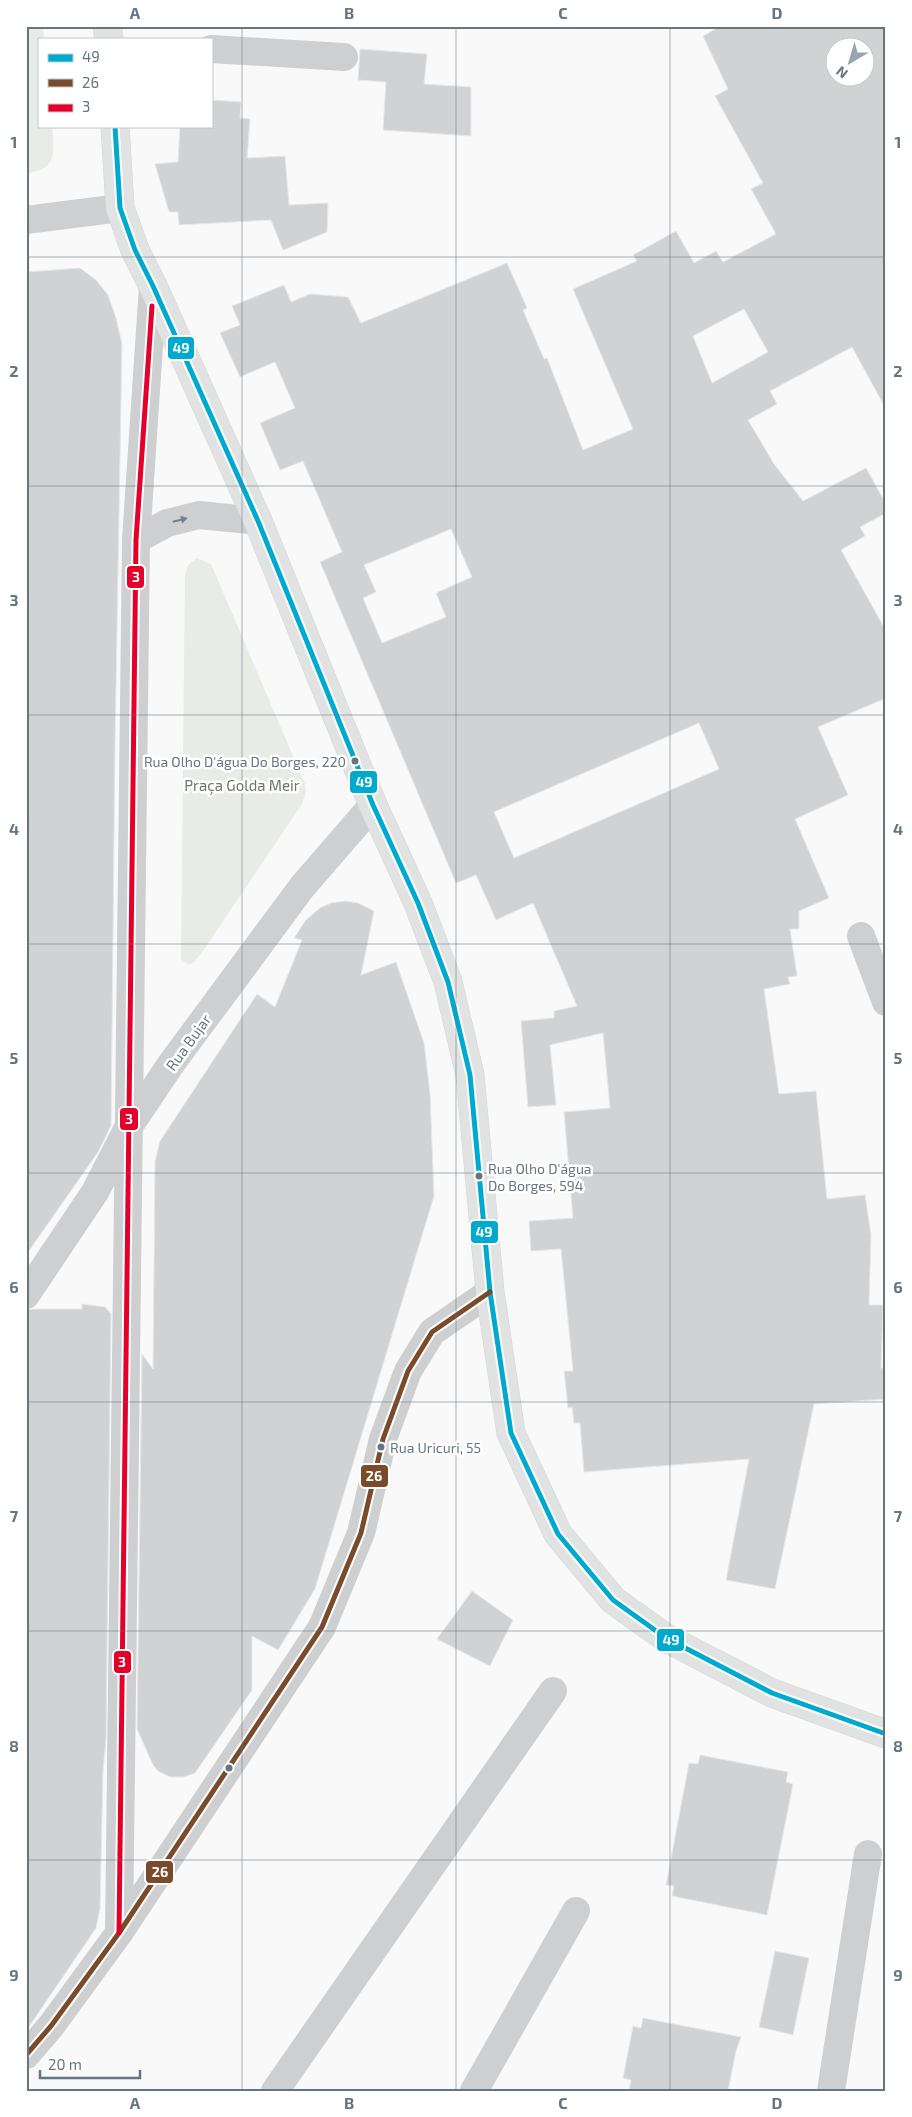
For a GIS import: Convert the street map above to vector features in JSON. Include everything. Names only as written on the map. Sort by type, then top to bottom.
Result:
[{"type":"main road","points":[[115,128],[120,208],[135,250],[153,286],[258,521],[373,805],[418,903],[448,982],[470,1076],[490,1292],[511,1433],[558,1534],[613,1600],[666,1638],[772,1693],[886,1734]]},
{"type":"street","points":[[212,49],[344,57]]},
{"type":"street","points":[[26,220],[120,208]]},
{"type":"street","points":[[119,1933],[136,540],[153,286]]},
{"type":"street","points":[[136,540],[167,523],[199,515],[258,521]]},
{"type":"street","name":"Rua Bujar","points":[[26,1296],[95,1192],[128,1128],[171,1064],[302,887],[373,805]]},
{"type":"street","points":[[861,936],[886,1002]]},
{"type":"street","points":[[26,2055],[51,2026],[119,1933],[322,1627],[361,1532],[383,1439],[408,1370],[432,1332],[490,1292]]},
{"type":"street","points":[[275,2091],[553,1691]]},
{"type":"street","points":[[831,2091],[868,1854]]},
{"type":"street","points":[[474,2091],[576,1911]]},
{"type":"green space","points":[[26,26],[43,26],[44,38],[38,38],[38,128],[52,128],[53,151],[49,164],[44,168],[26,173]]},
{"type":"green space","name":"Praça Golda Meir","points":[[197,558],[211,564],[305,784],[306,792],[302,804],[205,948],[194,962],[188,965],[181,959],[185,574],[188,565]]},
{"type":"building","points":[[721,26],[886,26],[886,409],[852,347],[770,391],[777,404],[748,420],[774,464],[803,501],[866,468],[886,504],[886,513],[860,527],[865,536],[841,550],[886,631],[886,698],[818,727],[848,795],[795,819],[829,898],[799,911],[799,929],[790,929],[797,976],[788,977],[790,984],[764,989],[779,1094],[816,1091],[827,1199],[865,1195],[871,1235],[869,1305],[883,1305],[881,1368],[886,1368],[886,1399],[814,1404],[775,1589],[726,1580],[749,1459],[584,1472],[580,1423],[574,1423],[572,1407],[568,1408],[564,1371],[573,1371],[561,1249],[531,1251],[529,1221],[573,1218],[564,1112],[610,1108],[603,1033],[550,1045],[556,1105],[528,1107],[521,1021],[554,1018],[554,1011],[577,1006],[533,903],[496,920],[476,875],[456,883],[320,562],[342,552],[303,461],[280,470],[260,423],[295,408],[275,362],[240,377],[220,333],[240,325],[232,306],[284,285],[291,302],[310,294],[348,297],[361,323],[507,263],[527,308],[523,310],[544,359],[547,358],[583,450],[633,429],[573,289],[637,261],[633,255],[676,231],[694,263],[716,251],[723,262],[776,234],[751,189],[763,183],[715,96],[728,89],[703,36]],"holes":[[[744,309],[768,352],[712,383],[693,336]],[[451,529],[472,577],[436,593],[446,617],[382,643],[363,598],[376,592],[364,565]],[[699,723],[719,769],[514,858],[494,812]]]},
{"type":"building","points":[[360,49],[427,54],[424,84],[471,87],[471,136],[383,130],[386,82],[358,80]]},
{"type":"building","points":[[212,100],[241,102],[240,118],[250,119],[247,158],[285,156],[289,205],[328,203],[327,232],[283,250],[271,220],[179,225],[178,212],[169,212],[155,164],[178,162],[180,128],[212,128]]},
{"type":"building","points":[[80,268],[96,280],[108,295],[122,344],[111,1126],[98,1152],[26,1255],[26,272]]},
{"type":"building","points":[[346,901],[358,903],[374,911],[361,975],[396,962],[424,1043],[430,1093],[434,1196],[315,1589],[278,1650],[252,1636],[252,1690],[195,1773],[184,1777],[170,1777],[158,1771],[153,1765],[137,1729],[142,1354],[153,1369],[155,1161],[160,1141],[257,994],[275,1007],[302,940],[294,938],[306,920],[320,908],[331,903]]},
{"type":"building","points":[[82,1304],[105,1307],[111,1314],[106,1739],[103,1771],[100,1909],[96,1928],[26,2031],[26,1310],[82,1309]]},
{"type":"building","points":[[472,1591],[513,1620],[490,1666],[437,1639]]},
{"type":"building","points":[[700,1755],[788,1772],[786,1782],[793,1784],[767,1915],[672,1896],[674,1886],[666,1885],[689,1763],[698,1764]]},
{"type":"building","points":[[775,1951],[809,1958],[793,2035],[759,2027]]},
{"type":"building","points":[[643,2018],[741,2037],[736,2051],[728,2091],[629,2091],[631,2080],[623,2078],[633,2026],[641,2028]]},
{"type":"transit line","name":"49","points":[[115,128],[120,208],[135,250],[153,286],[258,521],[373,805],[418,903],[448,982],[470,1075],[490,1292],[511,1433],[558,1534],[613,1600],[666,1638],[772,1693],[886,1734]]},
{"type":"transit line","name":"3","points":[[119,1933],[136,540],[152,306]]},
{"type":"transit line","name":"26","points":[[26,2055],[51,2026],[119,1933],[322,1627],[361,1533],[383,1439],[408,1371],[432,1332],[490,1292]]},
{"type":"place","name":"Rua Olho D'água Do Borges, 220","points":[[355,761]]},
{"type":"place","name":"Rua Olho D'água Do Borges, 594","points":[[479,1176]]},
{"type":"place","name":"Rua Uricuri, 55","points":[[381,1447]]}]
